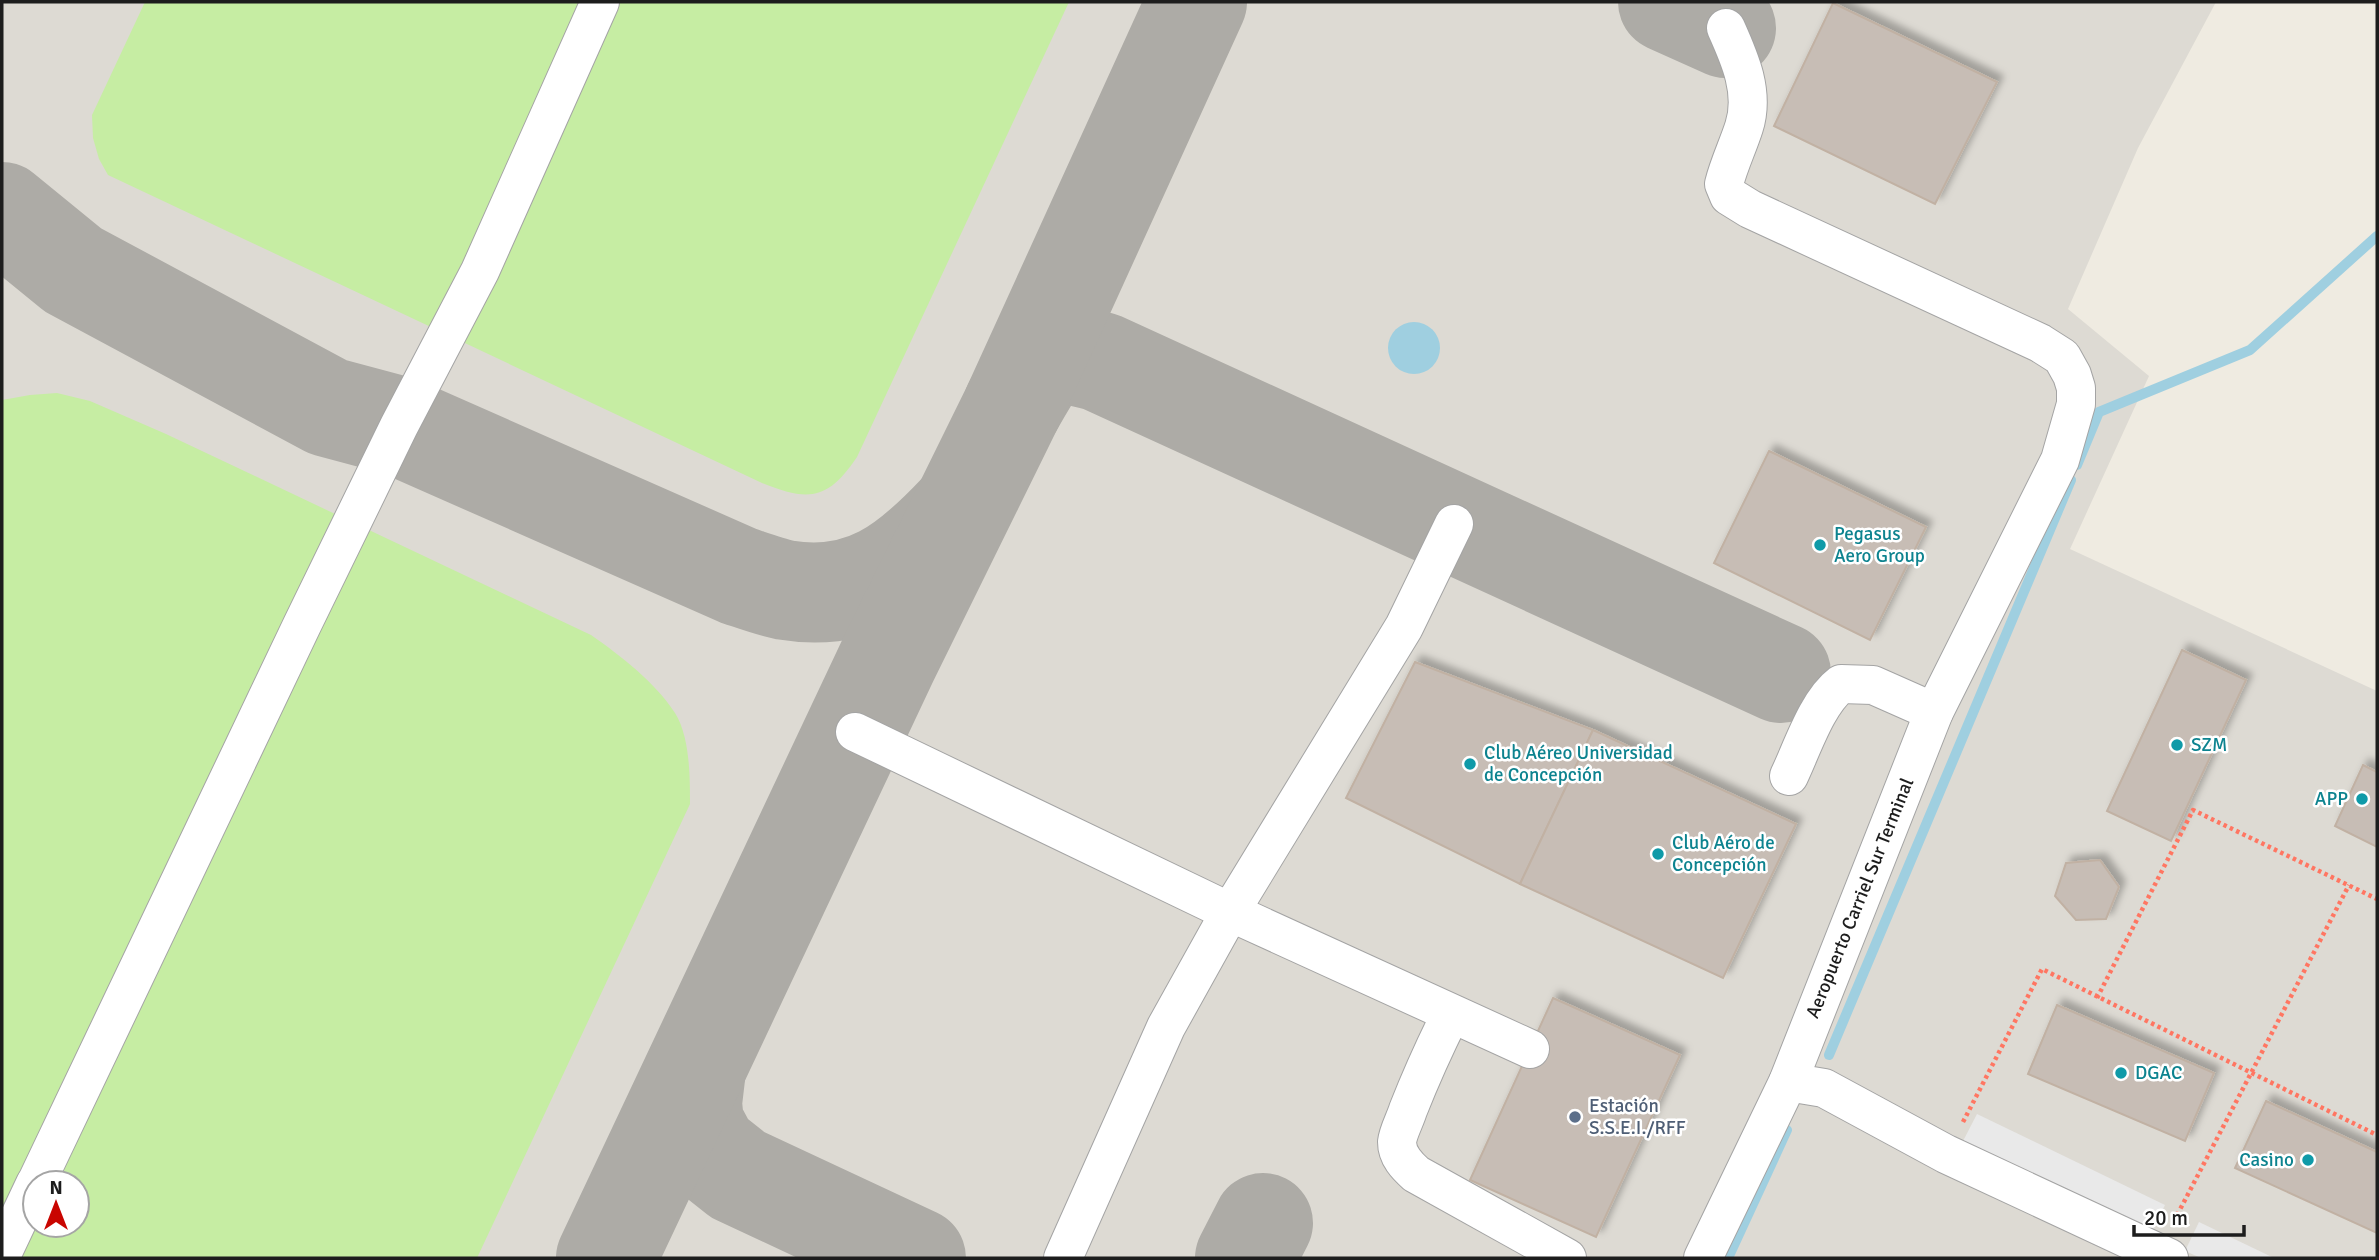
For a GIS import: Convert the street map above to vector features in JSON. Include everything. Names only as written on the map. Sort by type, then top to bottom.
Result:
[{"type":"lane","points":[[42,1169],[399,426],[480,271],[600,2]]},
{"type":"lane","name":"Aeropuerto Carriel Sur Terminal","points":[[1703,1258],[1788,1082],[1934,712],[2060,460],[2076,404],[2076,388],[2063,357],[2040,343],[1749,209],[1730,196],[1724,184],[1745,124],[1747,89],[1743,64],[1726,28]]},
{"type":"lane","points":[[1063,1258],[1166,1027],[1230,912],[1404,627],[1454,524]]},
{"type":"lane","points":[[1789,776],[1824,704],[1833,690],[1841,684],[1873,685],[1934,712]]},
{"type":"lane","points":[[855,732],[1230,912],[1530,1049]]},
{"type":"lane","points":[[1451,1014],[1424,1067],[1402,1126],[1397,1141],[1400,1154],[1406,1166],[1416,1174],[1567,1258]]},
{"type":"lane","points":[[1788,1082],[1824,1088],[1946,1154],[2163,1255]]},
{"type":"lane","points":[[2,1254],[21,1214]]},
{"type":"path","points":[[2097,998],[2193,810],[2377,899]]},
{"type":"path","points":[[2163,1255],[2349,885]]},
{"type":"path","points":[[1946,1154],[2042,970],[2377,1135]]},
{"type":"shaded area","points":[[2,2],[2216,2],[2138,148],[2068,309],[2149,376],[2070,549],[2377,691],[2377,1258],[2,1258]]},
{"type":"shaded area","points":[[1977,1114],[2165,1205],[2150,1235],[1962,1143]]},
{"type":"shaded area","points":[[2199,1222],[2274,1258],[2201,1258],[2185,1251]]},
{"type":"green space","points":[[145,2],[1069,2],[857,457],[837,482],[827,489],[805,494],[762,483],[108,175],[99,159],[93,138],[92,115]]},
{"type":"green space","points":[[57,393],[90,401],[166,434],[591,635],[648,680],[675,713],[686,745],[690,804],[477,1258],[2,1258],[2,400]]},
{"type":"water","points":[[1414,322],[1433,329],[1440,348],[1433,367],[1414,374],[1395,367],[1388,348],[1395,329]]},
{"type":"building","points":[[1833,3],[1997,82],[1935,204],[1774,126]]},
{"type":"building","name":"Pegasus Aero Group","points":[[1769,451],[1926,527],[1870,640],[1714,563]]},
{"type":"building","name":"SZM","points":[[2182,650],[2246,680],[2171,841],[2107,811]]},
{"type":"building","name":"Club Aéreo Universidad de Concepción","points":[[1415,662],[1593,730],[1520,884],[1346,798]]},
{"type":"building","name":"Club Aéro de Concepción","points":[[1593,730],[1796,824],[1723,978],[1520,884]]},
{"type":"building","name":"APP","points":[[2363,765],[2377,772],[2377,847],[2335,826]]},
{"type":"building","points":[[2100,860],[2119,887],[2106,919],[2076,920],[2055,896],[2066,863]]},
{"type":"building","name":"Estación S.S.E.I./RFF","points":[[1553,998],[1680,1055],[1596,1237],[1470,1180]]},
{"type":"building","name":"DGAC","points":[[2057,1005],[2214,1073],[2185,1141],[2028,1074]]},
{"type":"building","name":"Casino","points":[[2266,1101],[2377,1152],[2377,1233],[2235,1168]]},
{"type":"waterway","points":[[2077,465],[2099,412],[2250,350],[2377,236]]},
{"type":"waterway","points":[[1829,1055],[2071,480]]},
{"type":"waterway","points":[[1728,1258],[1787,1130]]},
{"type":"taxiway","points":[[606,1258],[888,660],[1013,406],[1197,2]]},
{"type":"taxiway","points":[[1668,2],[1726,28]]},
{"type":"taxiway","points":[[2,212],[73,270],[328,407],[399,426],[762,584],[813,593],[838,591],[861,585],[902,564],[958,513]]},
{"type":"taxiway","points":[[1013,406],[1045,359],[1066,355],[1101,362],[1781,673]]},
{"type":"taxiway","points":[[696,1069],[692,1103],[694,1124],[709,1152],[738,1175],[916,1258]]},
{"type":"taxiway","points":[[1245,1258],[1263,1223]]},
{"type":"place","name":"Pegasus Aero Group","points":[[1820,545]]},
{"type":"place","name":"SZM","points":[[2177,745]]},
{"type":"place","name":"Club Aéreo Universidad de Concepción","points":[[1470,764]]},
{"type":"place","name":"APP","points":[[2362,799]]},
{"type":"place","name":"Club Aéro de Concepción","points":[[1658,854]]},
{"type":"place","name":"DGAC","points":[[2121,1073]]},
{"type":"place","name":"Estación S.S.E.I./RFF","points":[[1575,1117]]},
{"type":"place","name":"Casino","points":[[2308,1160]]}]
